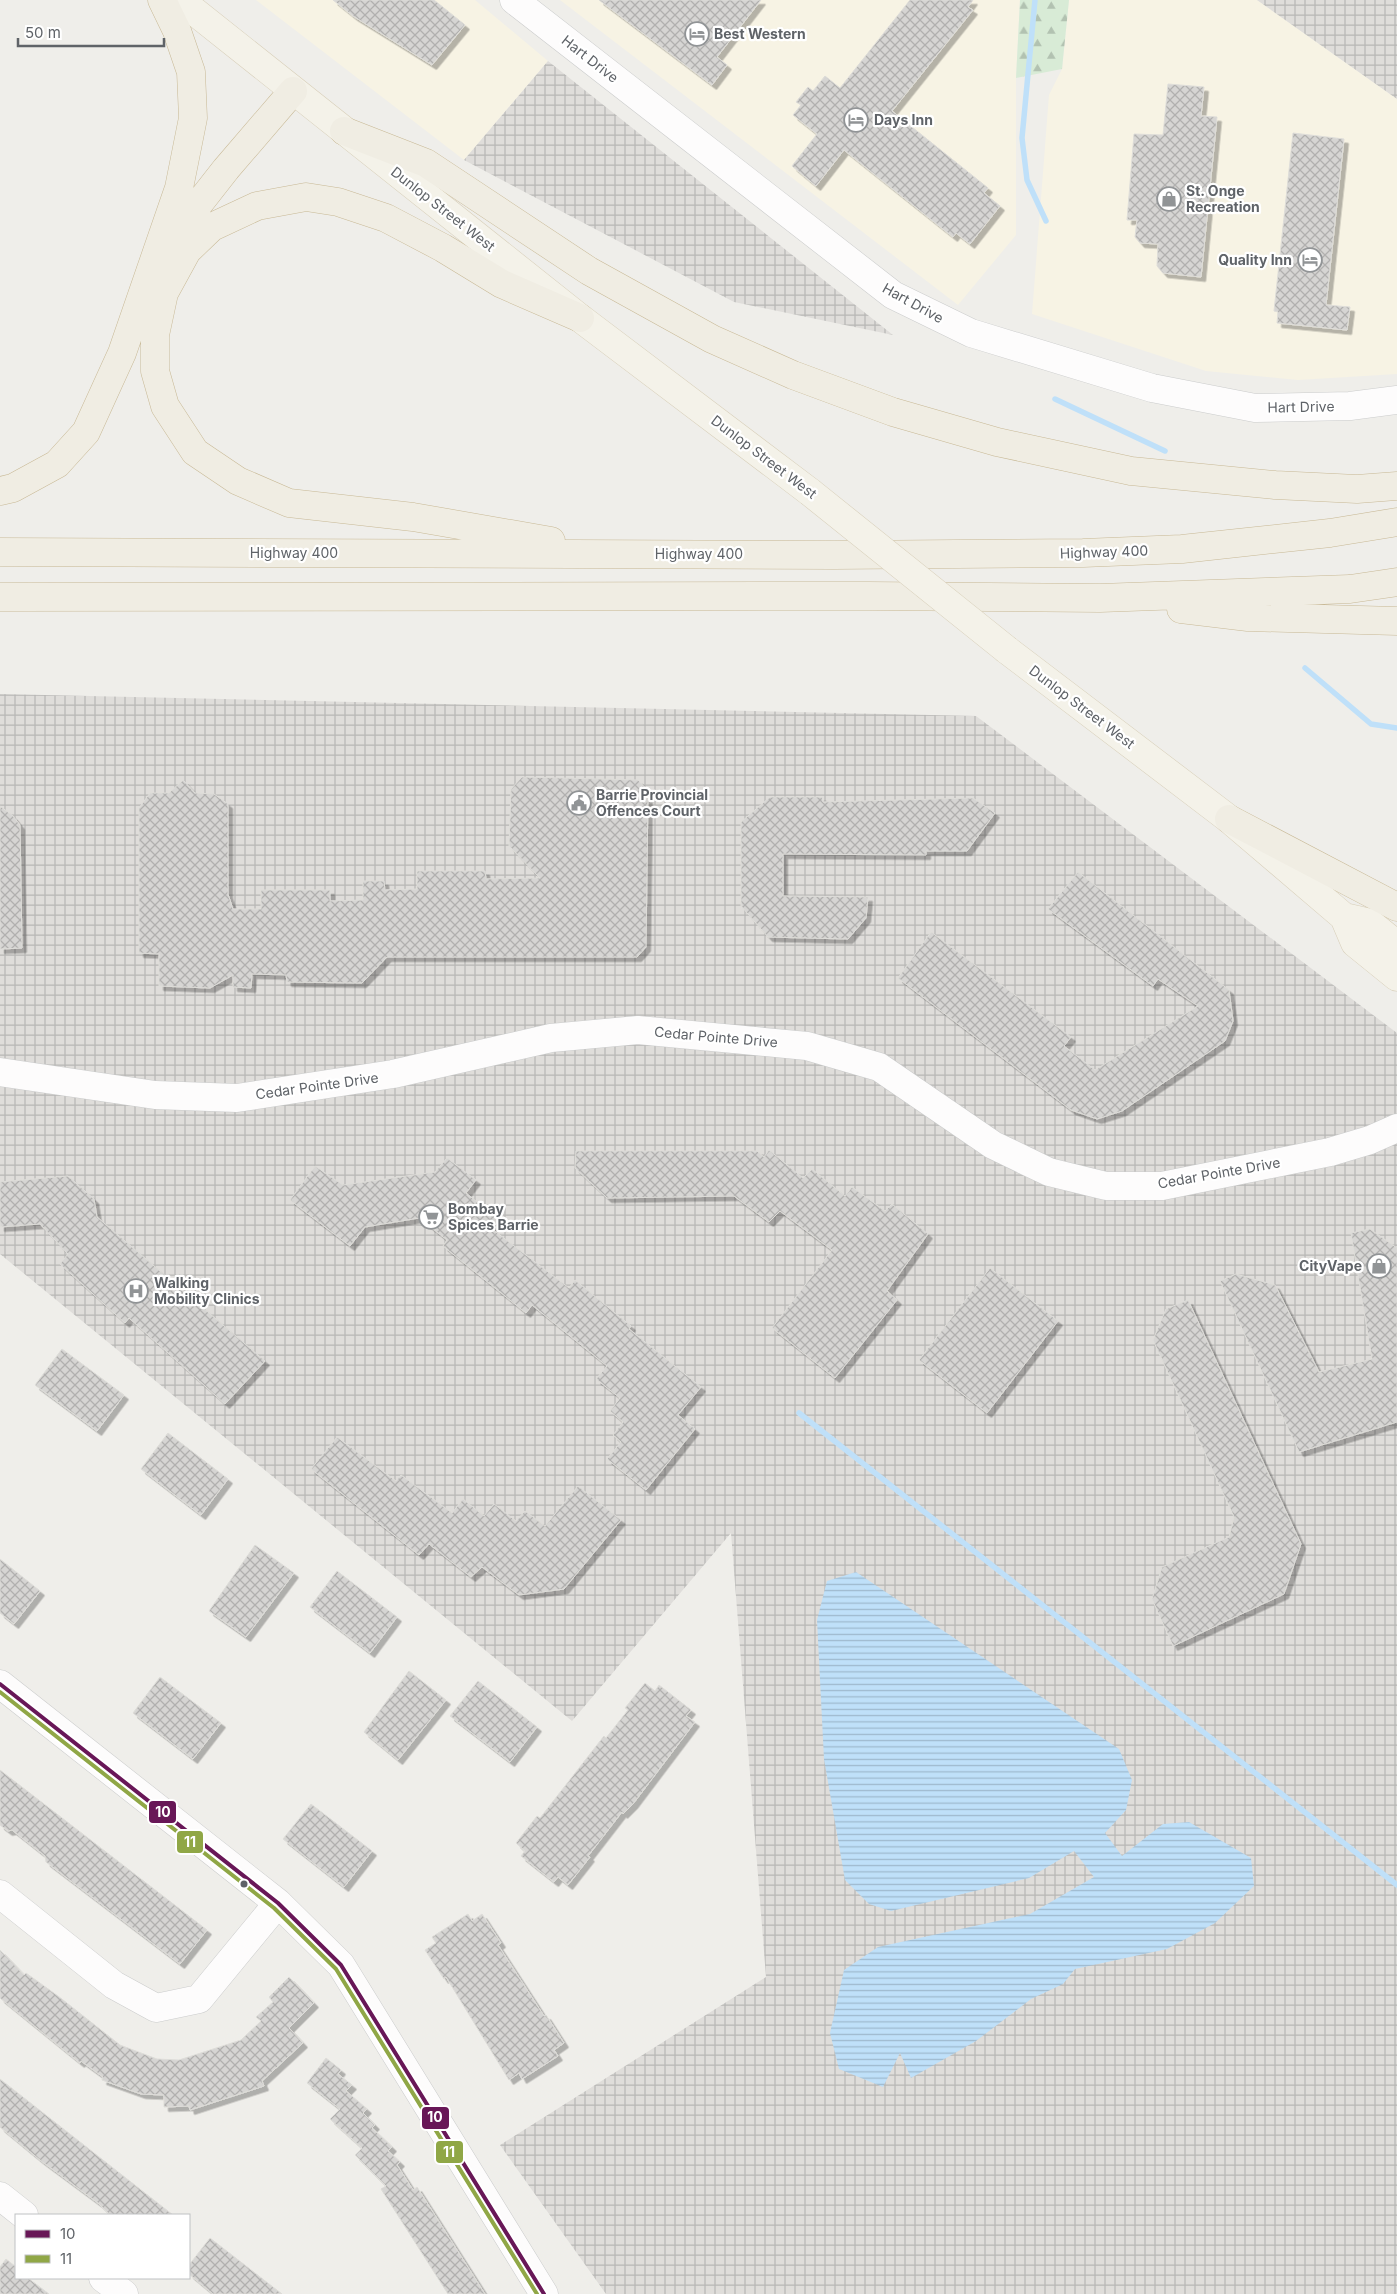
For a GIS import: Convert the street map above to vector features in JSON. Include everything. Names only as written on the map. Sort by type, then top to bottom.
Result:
[{"type":"highway","points":[[0,491],[12,488],[57,464],[86,432],[122,353],[179,188],[193,118],[191,72],[177,31],[162,0]]},
{"type":"highway","points":[[153,262],[226,169],[293,91]]},
{"type":"highway","points":[[344,131],[426,163],[590,272],[712,339],[793,375],[893,412],[997,442],[1131,471],[1275,485],[1357,488],[1397,486]]},
{"type":"highway","points":[[580,318],[502,284],[443,248],[386,218],[338,202],[306,197],[257,206],[212,227],[187,251],[164,292],[155,335],[155,371],[165,406],[195,452],[238,481],[288,503],[413,517],[629,554]]},
{"type":"highway","name":"Highway 400","points":[[0,552],[1093,553],[1182,549],[1330,533],[1397,522]]},
{"type":"highway","points":[[0,597],[869,596],[1100,598],[1350,589],[1397,582]]},
{"type":"highway","points":[[1100,598],[1248,617],[1397,621]]},
{"type":"highway","points":[[1229,819],[1397,907]]},
{"type":"main road","name":"Dunlop Street West","points":[[180,0],[580,318],[810,492],[1007,650],[1229,819],[1344,917],[1355,943],[1397,977]]},
{"type":"main road","name":"Dunlop Street West","points":[[1344,917],[1370,923],[1397,945]]},
{"type":"street","name":"Hart Drive","points":[[514,0],[892,295],[931,315],[971,333],[1142,385],[1255,408],[1350,406],[1397,400]]},
{"type":"street","name":"Cedar Pointe Drive","points":[[0,1072],[155,1095],[237,1098],[393,1074],[551,1038],[638,1030],[807,1046],[879,1067],[993,1145],[1049,1172],[1106,1186],[1162,1186],[1310,1156],[1370,1140],[1397,1128]]},
{"type":"street","points":[[0,1684],[278,1903],[340,1965],[544,2294]]},
{"type":"street","points":[[0,1894],[114,1985],[156,2008],[199,1999],[278,1903]]},
{"type":"street","points":[[0,2196],[23,2214]]},
{"type":"street","points":[[104,2279],[124,2294]]},
{"type":"shaded area","points":[[256,0],[475,0],[548,61],[464,160]]},
{"type":"shaded area","points":[[560,0],[1020,0],[1016,78],[1016,235],[958,305]]},
{"type":"shaded area","points":[[1069,0],[1257,0],[1397,99],[1397,374],[1298,380],[1206,371],[1032,314],[1049,95],[1062,69]]},
{"type":"shaded area","points":[[1257,0],[1397,0],[1397,99]]},
{"type":"shaded area","points":[[548,61],[893,335],[734,302],[464,160]]},
{"type":"shaded area","points":[[0,694],[976,716],[1397,1033],[1397,2294],[606,2294],[500,2145],[766,1977],[731,1533],[572,1721],[0,1254]]},
{"type":"green space","points":[[1020,0],[1069,0],[1062,69],[1016,78]]},
{"type":"water","points":[[856,1572],[1119,1749],[1132,1780],[1126,1810],[1105,1833],[1122,1856],[1163,1824],[1189,1822],[1251,1858],[1254,1886],[1215,1923],[1167,1949],[1075,1969],[1063,1984],[1031,1999],[976,2041],[911,2078],[900,2053],[883,2087],[839,2069],[830,2033],[844,1970],[878,1947],[1030,1914],[1094,1877],[1074,1851],[1029,1878],[891,1911],[869,1904],[845,1880],[824,1759],[817,1620],[827,1581]]},
{"type":"building","points":[[333,0],[434,0],[465,25],[432,65],[353,16]]},
{"type":"building","points":[[599,0],[761,0],[717,57],[727,65],[712,85]]},
{"type":"building","points":[[910,0],[973,0],[968,7],[973,10],[892,111],[988,188],[984,193],[1000,206],[970,244],[956,233],[953,237],[844,150],[816,186],[792,166],[817,134],[793,115],[801,105],[796,102],[808,87],[813,91],[825,76],[840,88]]},
{"type":"building","points":[[1168,84],[1204,87],[1201,116],[1217,117],[1201,277],[1163,273],[1157,266],[1158,244],[1140,243],[1135,237],[1137,220],[1127,220],[1134,134],[1163,135]]},
{"type":"building","points":[[1293,133],[1344,139],[1326,305],[1350,307],[1347,330],[1277,323],[1278,312],[1274,311]]},
{"type":"building","points":[[522,777],[638,780],[648,791],[646,947],[637,957],[387,957],[362,983],[287,982],[286,975],[252,974],[251,988],[233,987],[233,975],[210,988],[159,986],[159,954],[139,953],[139,808],[150,793],[169,793],[183,780],[195,793],[214,794],[228,804],[228,894],[233,909],[261,909],[261,890],[330,890],[330,901],[363,900],[363,881],[384,881],[385,890],[417,889],[417,871],[485,871],[486,879],[540,878],[509,846],[511,789]]},
{"type":"building","points":[[770,797],[822,797],[823,802],[973,798],[995,813],[967,851],[926,851],[926,855],[783,854],[783,896],[868,897],[866,918],[848,939],[768,937],[741,906],[741,822]]},
{"type":"building","points":[[0,806],[13,816],[20,825],[22,948],[0,949]]},
{"type":"building","points":[[1078,872],[1229,990],[1233,1021],[1225,1041],[1122,1111],[1097,1119],[1071,1110],[898,978],[931,932],[1071,1037],[1064,1046],[1095,1070],[1198,1006],[1158,979],[1153,986],[1048,909]]},
{"type":"building","points":[[769,1150],[803,1178],[812,1169],[845,1196],[852,1187],[885,1211],[892,1204],[928,1234],[887,1291],[897,1300],[835,1378],[772,1328],[832,1250],[780,1211],[769,1222],[734,1196],[607,1198],[575,1168],[576,1151],[757,1151],[764,1157]]},
{"type":"building","points":[[447,1158],[476,1180],[466,1193],[499,1220],[492,1229],[569,1288],[575,1280],[631,1326],[629,1329],[701,1387],[678,1415],[695,1429],[646,1490],[607,1459],[621,1442],[613,1435],[623,1422],[610,1411],[620,1398],[596,1379],[607,1366],[532,1305],[526,1313],[443,1246],[447,1240],[419,1218],[365,1227],[350,1246],[290,1200],[315,1166],[343,1185],[435,1172]]},
{"type":"building","name":"Walking Mobility Clinics","points":[[68,1176],[94,1199],[97,1217],[265,1361],[225,1404],[129,1318],[125,1323],[60,1264],[68,1254],[40,1224],[0,1227],[0,1182]]},
{"type":"building","points":[[1370,1229],[1397,1248],[1397,1422],[1299,1452],[1220,1281],[1236,1274],[1275,1285],[1319,1372],[1372,1359],[1351,1233]]},
{"type":"building","points":[[990,1268],[1058,1321],[987,1413],[919,1360]]},
{"type":"building","points":[[1188,1300],[1301,1544],[1284,1594],[1173,1646],[1152,1599],[1162,1567],[1229,1537],[1234,1517],[1153,1340],[1166,1309]]},
{"type":"building","points":[[62,1349],[124,1395],[97,1431],[35,1385]]},
{"type":"building","points":[[168,1433],[228,1479],[201,1515],[141,1469]]},
{"type":"building","points":[[337,1437],[396,1481],[401,1475],[452,1513],[463,1499],[484,1516],[494,1504],[516,1521],[525,1511],[545,1526],[578,1486],[621,1520],[564,1589],[519,1595],[482,1567],[471,1577],[429,1544],[419,1555],[311,1469]]},
{"type":"building","points":[[255,1545],[294,1573],[246,1637],[209,1611]]},
{"type":"building","points":[[0,1559],[40,1591],[14,1624],[0,1613]]},
{"type":"building","points":[[337,1571],[397,1617],[370,1653],[310,1607]]},
{"type":"building","points":[[409,1671],[446,1700],[398,1760],[364,1732]]},
{"type":"building","points":[[160,1677],[221,1723],[193,1759],[133,1713]]},
{"type":"building","points":[[478,1681],[537,1727],[510,1762],[450,1716]]},
{"type":"building","points":[[645,1683],[655,1691],[659,1685],[691,1710],[686,1716],[695,1722],[633,1804],[623,1814],[622,1812],[568,1885],[558,1877],[554,1882],[521,1856],[525,1851],[516,1843],[537,1816],[540,1818],[604,1736],[606,1738],[628,1710],[625,1708]]},
{"type":"building","points":[[0,1770],[207,1930],[180,1964],[46,1862],[45,1856],[12,1830],[8,1831],[0,1825]]},
{"type":"building","points":[[311,1804],[372,1851],[344,1887],[283,1839]]},
{"type":"building","points":[[468,1914],[472,1921],[482,1914],[501,1943],[498,1945],[544,2016],[546,2015],[564,2043],[554,2050],[558,2056],[522,2079],[519,2073],[509,2080],[446,1977],[444,1979],[425,1950],[436,1943],[432,1937]]},
{"type":"building","points":[[0,1950],[24,1975],[26,1973],[58,1996],[120,2045],[157,2059],[179,2060],[241,2040],[261,2021],[256,2017],[273,2002],[269,1997],[289,1977],[314,2003],[289,2028],[303,2043],[262,2081],[264,2086],[190,2110],[189,2106],[164,2107],[164,2095],[141,2094],[102,2080],[103,2077],[81,2061],[80,2063],[0,1998]]},
{"type":"building","points":[[326,2058],[341,2070],[338,2074],[352,2085],[346,2091],[367,2109],[363,2113],[375,2125],[372,2128],[392,2147],[388,2151],[400,2162],[397,2165],[413,2190],[417,2187],[485,2294],[448,2294],[381,2189],[386,2186],[355,2155],[362,2148],[330,2119],[340,2109],[307,2083]]},
{"type":"building","points":[[0,2079],[172,2214],[109,2214],[98,2203],[40,2160],[0,2127]]},
{"type":"building","points":[[210,2238],[282,2294],[213,2294],[190,2275],[190,2264]]},
{"type":"building","points":[[6,2259],[15,2266],[15,2279],[29,2279],[49,2294],[0,2294],[0,2267]]},
{"type":"waterway","points":[[1035,0],[1022,138],[1027,180],[1046,221]]},
{"type":"waterway","points":[[1055,399],[1165,451]]},
{"type":"waterway","points":[[1305,668],[1371,724],[1397,728]]},
{"type":"waterway","points":[[799,1413],[1397,1885]]},
{"type":"transit line","name":"10","points":[[0,1684],[278,1903],[341,1965],[544,2294]]},
{"type":"transit line","name":"11","points":[[0,1692],[274,1908],[336,1969],[537,2294]]},
{"type":"place","name":"Best Western","points":[[697,34]]},
{"type":"place","name":"Days Inn","points":[[856,120]]},
{"type":"place","name":"St. Onge Recreation","points":[[1169,199]]},
{"type":"place","name":"Quality Inn","points":[[1310,260]]},
{"type":"place","name":"Barrie Provincial Offences Court","points":[[579,803]]},
{"type":"place","name":"Bombay Spices Barrie","points":[[431,1217]]},
{"type":"place","name":"CityVape","points":[[1379,1266]]},
{"type":"place","name":"Walking Mobility Clinics","points":[[136,1291]]}]
